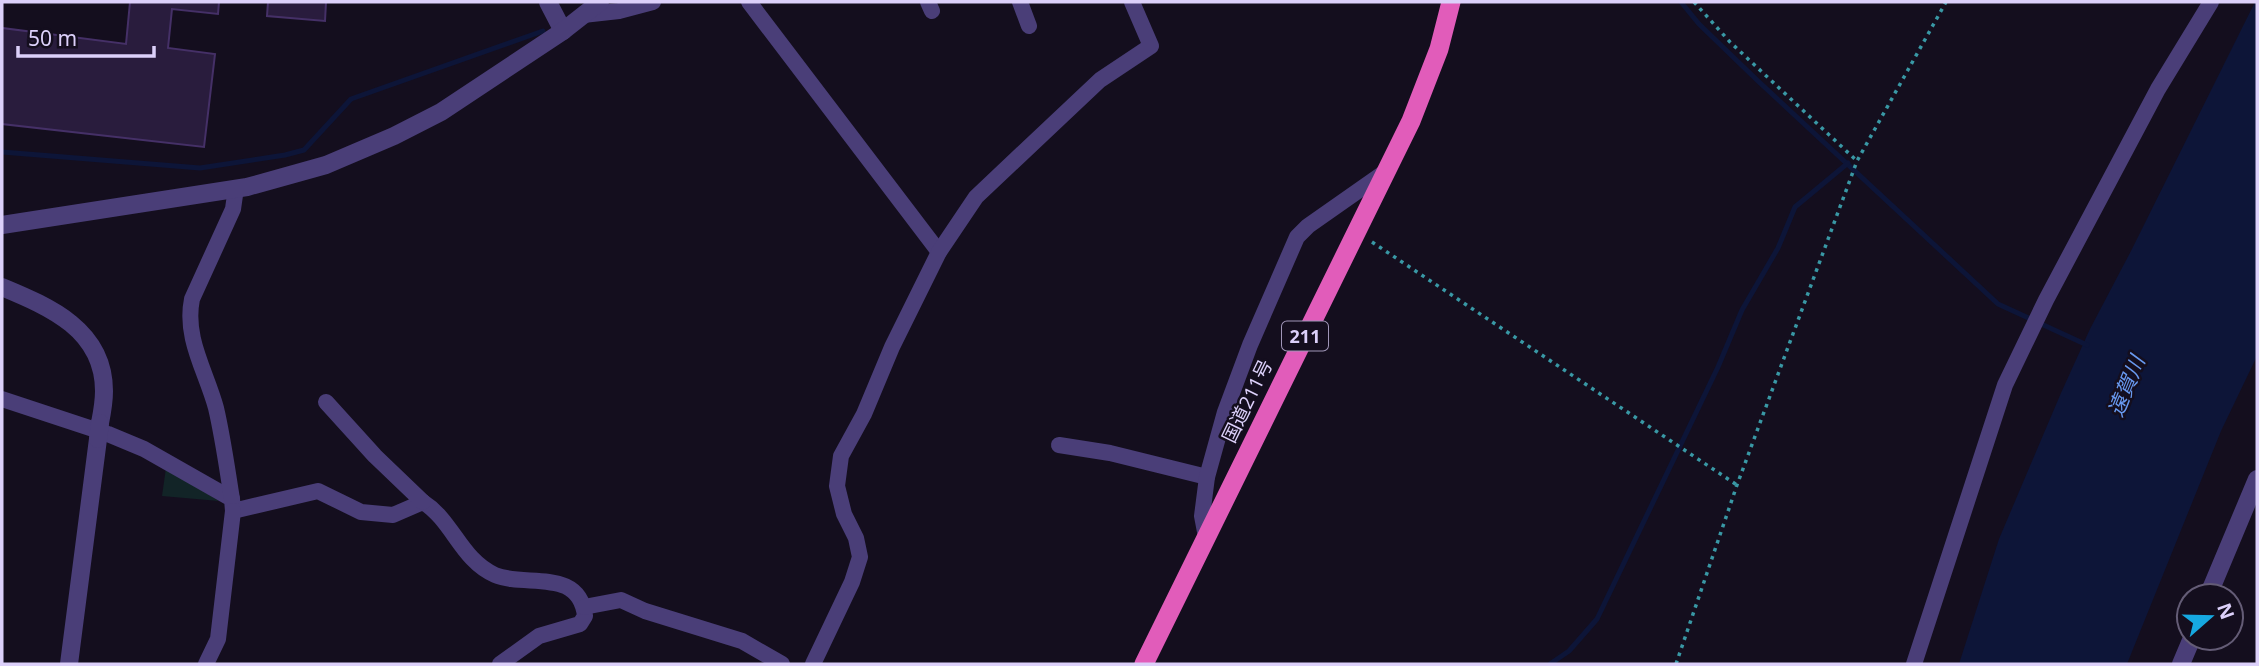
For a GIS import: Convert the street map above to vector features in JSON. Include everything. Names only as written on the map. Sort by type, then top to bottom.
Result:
[{"type":"highway","name":"国道211号","points":[[1143,664],[1416,109],[1439,49],[1451,2]]},
{"type":"street","points":[[548,2],[563,31]]},
{"type":"street","points":[[2,225],[236,188],[289,177],[326,165],[394,136],[441,112],[563,31],[600,2]]},
{"type":"street","points":[[583,15],[629,9],[653,2]]},
{"type":"street","points":[[750,2],[939,252]]},
{"type":"street","points":[[1020,2],[1029,26]]},
{"type":"street","points":[[813,664],[852,582],[860,557],[856,538],[844,514],[837,485],[841,456],[864,414],[892,347],[939,252],[976,197],[1100,80],[1151,46],[1132,2]]},
{"type":"street","points":[[1914,664],[2006,385],[2046,300],[2152,100],[2211,2]]},
{"type":"street","points":[[1206,537],[1202,516],[1207,477],[1225,412],[1250,345],[1297,237],[1308,226],[1385,172]]},
{"type":"street","points":[[206,664],[218,639],[232,505],[215,405],[190,332],[189,313],[192,299],[233,209],[236,188]]},
{"type":"street","points":[[2,287],[47,306],[68,320],[88,342],[97,356],[103,374],[104,392],[69,664]]},
{"type":"street","points":[[2,398],[144,449],[232,505],[318,491],[361,512],[393,515],[423,502]]},
{"type":"street","points":[[326,402],[403,484],[433,508],[481,569],[500,577],[545,580],[559,584],[571,589],[584,607],[585,616],[580,624],[538,636],[500,664]]},
{"type":"street","points":[[1059,445],[1110,453],[1207,477]]},
{"type":"street","points":[[2214,582],[2257,479]]},
{"type":"street","points":[[584,607],[621,600],[645,611],[742,641],[782,664]]},
{"type":"path","points":[[1695,2],[1730,42],[1857,161]]},
{"type":"path","points":[[1676,664],[1737,485],[1857,161],[1946,2]]},
{"type":"path","points":[[1356,231],[1737,485]]},
{"type":"shaded area","points":[[166,468],[219,501],[162,496]]},
{"type":"water","name":"遠賀川","points":[[2255,2],[2257,356],[2221,431],[2127,664],[1959,664],[1999,539],[2061,393],[2090,329]]},
{"type":"building","points":[[130,2],[219,2],[218,14],[172,9],[168,48],[215,54],[204,147],[2,124],[2,28],[126,44]]},
{"type":"building","points":[[268,2],[326,2],[325,21],[267,16]]},
{"type":"waterway","points":[[1681,2],[1699,24],[1758,81],[1998,304],[2087,345]]},
{"type":"waterway","points":[[2,152],[200,168],[285,155],[304,150],[351,99],[543,31]]},
{"type":"waterway","points":[[1550,664],[1569,651],[1597,619],[1718,367],[1742,310],[1778,248],[1795,207],[1848,163]]}]
